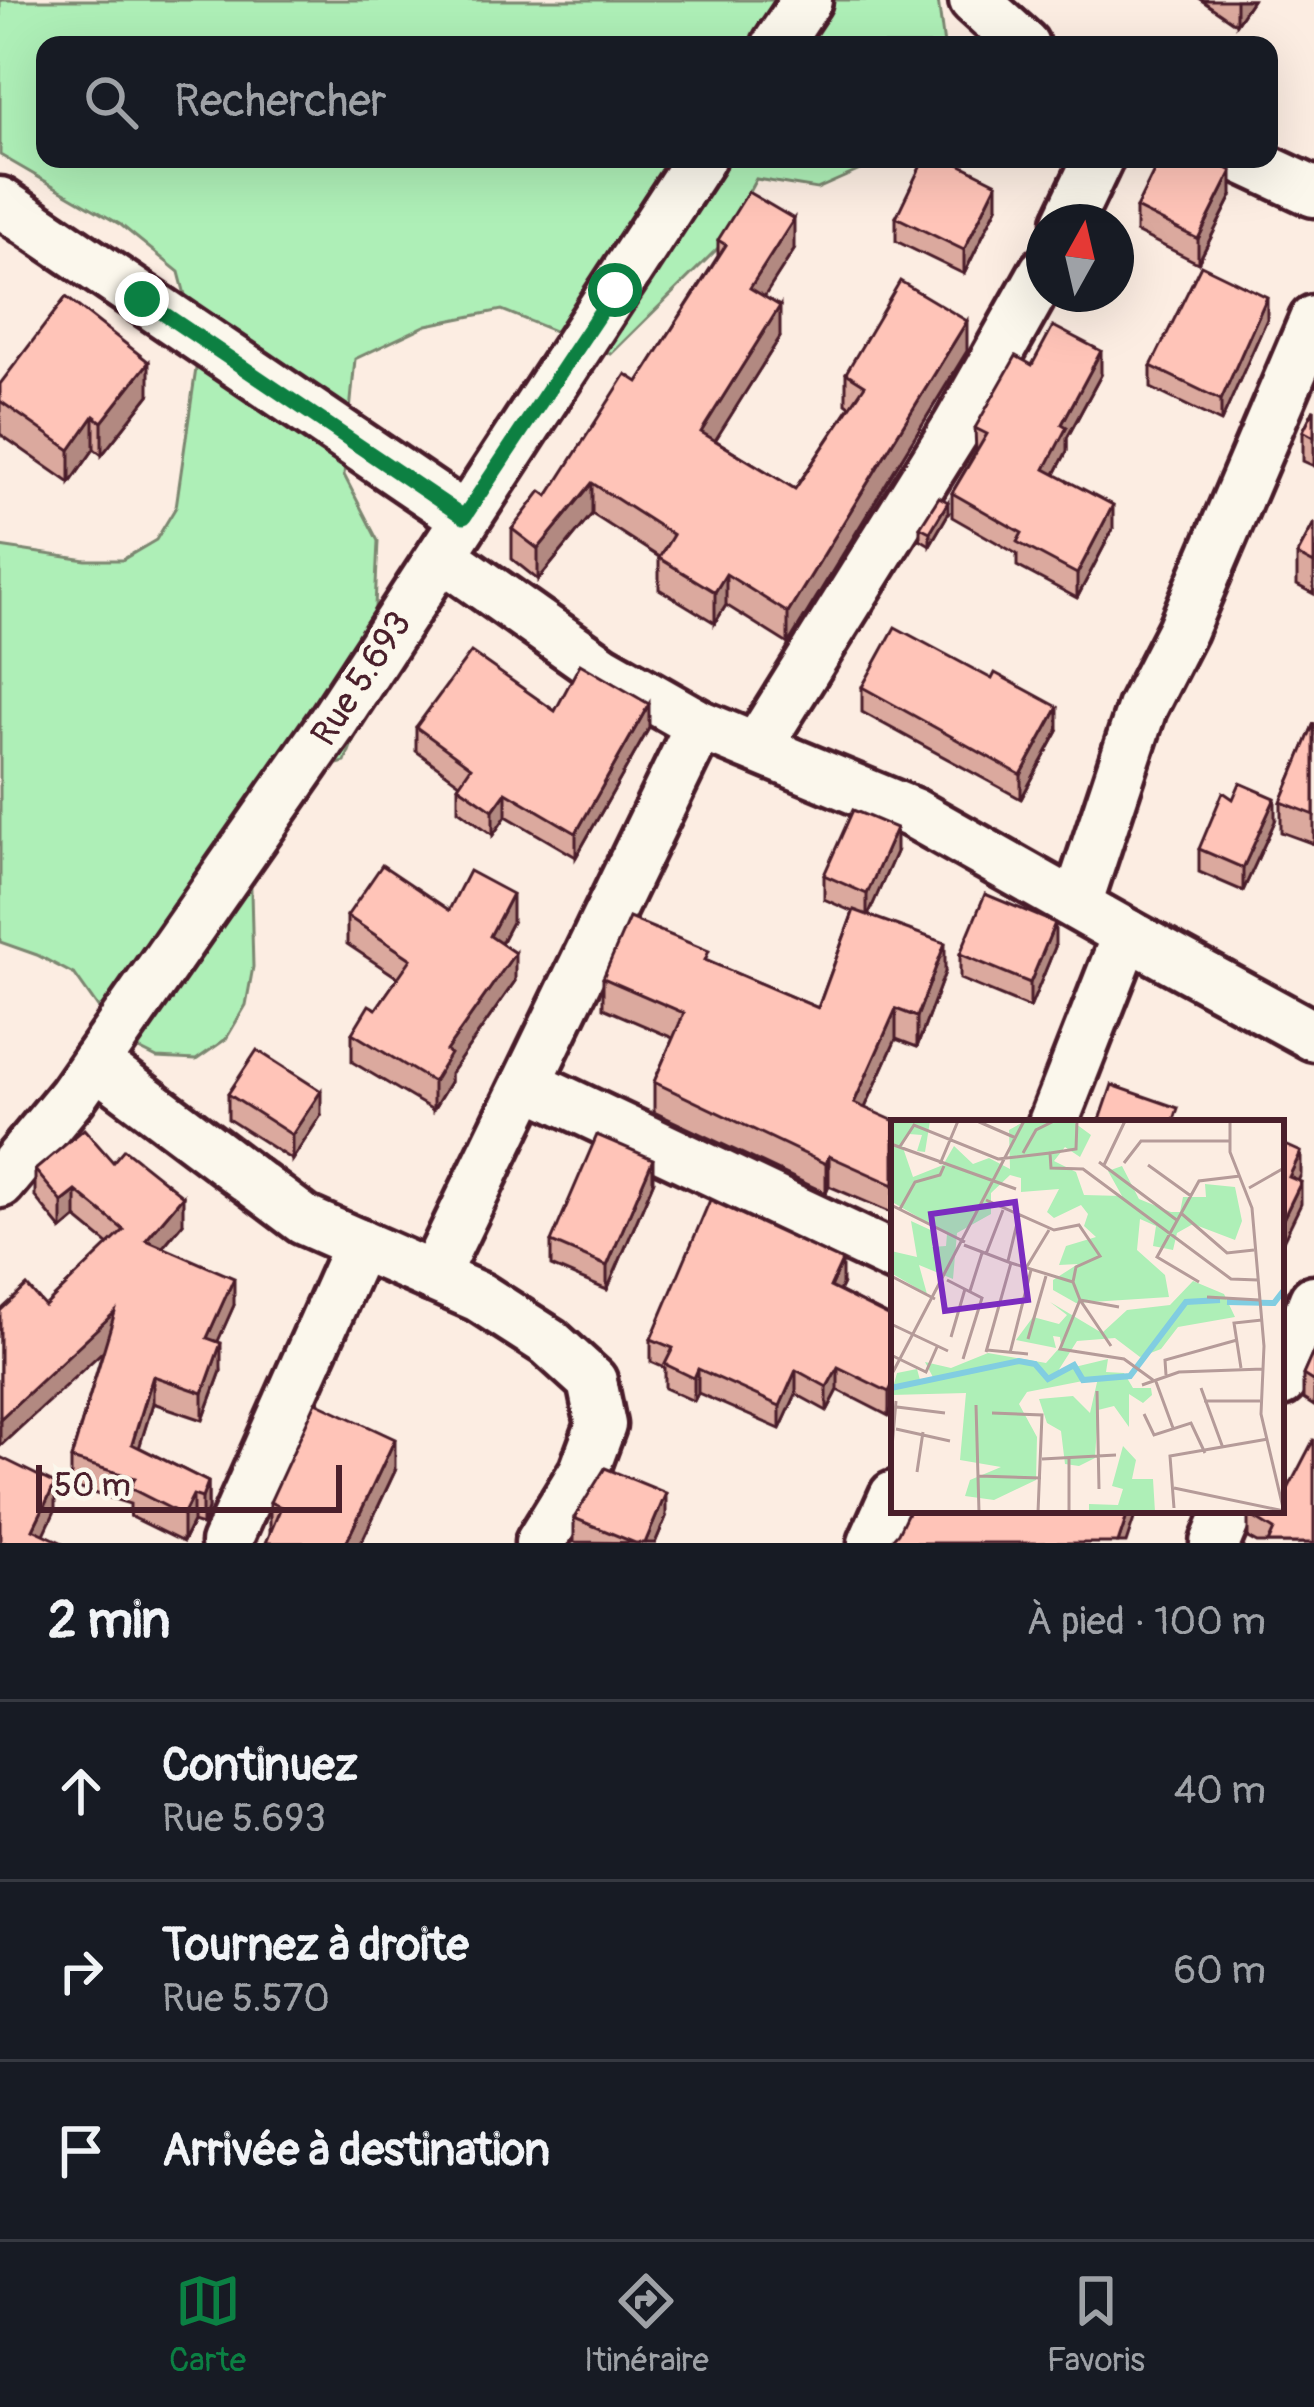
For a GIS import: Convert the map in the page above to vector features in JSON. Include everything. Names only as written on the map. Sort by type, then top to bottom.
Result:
[{"type":"street","points":[[782,36],[807,0]]},
{"type":"street","points":[[974,0],[1014,36]]},
{"type":"street","name":"Rue 5.693","points":[[0,1184],[95,1064],[331,725],[694,168]]},
{"type":"street","points":[[1077,204],[1094,168]]},
{"type":"street","points":[[1262,168],[1314,192]]},
{"type":"street","points":[[0,202],[453,536],[602,669],[700,725],[914,813],[1314,1036]]},
{"type":"street","points":[[757,747],[958,425],[1026,304]]},
{"type":"street","points":[[1077,904],[1142,708],[1182,630],[1314,320]]},
{"type":"street","points":[[434,1277],[700,725]]},
{"type":"street","points":[[1054,1120],[1127,934]]},
{"type":"street","points":[[95,1064],[304,1220],[479,1297],[549,1342],[592,1381],[601,1425],[584,1471],[540,1543]]},
{"type":"street","points":[[528,1084],[891,1256]]},
{"type":"street","points":[[226,1543],[359,1244]]},
{"type":"street","points":[[1284,1375],[1314,1300]]},
{"type":"street","points":[[873,1543],[891,1503]]},
{"type":"street","points":[[1215,1543],[1228,1513]]},
{"type":"green space","points":[[0,0],[938,0],[943,36],[36,36],[36,168],[865,168],[817,189],[756,179],[719,247],[611,354],[502,310],[427,325],[355,359],[344,475],[378,541],[371,694],[345,762],[268,782],[249,816],[253,967],[246,1005],[226,1039],[196,1060],[157,1058],[121,1040],[75,975],[0,942],[0,547],[86,560],[122,560],[156,540],[176,507],[199,348],[179,272],[121,225],[0,155]]},
{"type":"building","points":[[920,168],[967,168],[997,183],[964,250],[896,217]]},
{"type":"building","points":[[1156,168],[1232,171],[1198,239],[1136,208]]},
{"type":"building","points":[[748,192],[794,219],[750,288],[780,306],[701,432],[795,489],[865,385],[846,373],[900,281],[967,321],[788,613],[726,574],[715,592],[659,558],[673,535],[592,483],[538,549],[512,529],[541,491],[548,496],[626,374],[638,382],[726,245],[718,240]]},
{"type":"building","points":[[1201,265],[1267,297],[1221,400],[1151,366]]},
{"type":"building","points":[[66,297],[149,362],[102,422],[94,416],[70,450],[0,401],[0,384]]},
{"type":"building","points":[[1053,326],[1101,351],[1062,424],[1067,427],[1045,469],[1113,505],[1077,574],[1017,542],[1022,533],[952,493],[987,434],[975,428],[1016,356],[1032,365]]},
{"type":"building","points":[[1314,409],[1314,437],[1303,431]]},
{"type":"building","points":[[939,497],[948,502],[930,532],[920,527]]},
{"type":"building","points":[[1314,523],[1314,564],[1297,555]]},
{"type":"building","points":[[895,627],[992,679],[995,673],[1058,707],[1021,775],[862,687]]},
{"type":"building","points":[[471,652],[555,711],[580,664],[649,704],[576,833],[506,792],[493,810],[458,786],[471,767],[416,727]]},
{"type":"building","points":[[1314,723],[1314,815],[1281,802]]},
{"type":"building","points":[[1240,783],[1275,798],[1243,868],[1199,849],[1223,792],[1233,799]]},
{"type":"building","points":[[853,810],[896,828],[867,894],[824,875]]},
{"type":"building","points":[[382,865],[449,910],[469,871],[512,894],[490,936],[515,953],[446,1051],[450,1054],[433,1082],[352,1033],[369,1005],[376,1009],[411,959],[347,916]]},
{"type":"building","points":[[985,894],[1055,923],[1030,983],[960,954]]},
{"type":"building","points":[[854,910],[945,943],[917,1017],[896,1009],[854,1103],[892,1120],[891,1184],[829,1156],[826,1164],[654,1082],[684,1013],[603,978],[629,918],[709,951],[705,960],[818,1008]]},
{"type":"building","points":[[257,1050],[321,1091],[292,1135],[228,1094]]},
{"type":"building","points":[[1112,1085],[1178,1108],[1174,1120],[1100,1120]]},
{"type":"building","points":[[84,1129],[113,1162],[124,1149],[183,1196],[146,1240],[234,1278],[207,1338],[221,1343],[203,1393],[153,1376],[132,1444],[208,1482],[202,1498],[193,1495],[183,1515],[130,1488],[135,1478],[71,1459],[115,1312],[0,1419],[0,1311],[27,1286],[45,1306],[124,1230],[76,1191],[62,1202],[35,1170]]},
{"type":"building","points":[[597,1135],[653,1159],[607,1266],[551,1242]]},
{"type":"building","points":[[1284,1144],[1301,1152],[1289,1177],[1301,1182],[1284,1217]]},
{"type":"building","points":[[710,1200],[842,1261],[830,1287],[891,1318],[891,1388],[889,1392],[838,1367],[827,1387],[796,1370],[780,1406],[698,1369],[694,1378],[665,1364],[673,1348],[651,1339]]},
{"type":"building","points":[[1314,1350],[1314,1382],[1303,1375]]},
{"type":"building","points":[[316,1402],[395,1439],[346,1543],[266,1543],[281,1507],[270,1502]]},
{"type":"building","points":[[1314,1439],[1314,1543],[1268,1543],[1274,1530],[1248,1514],[1284,1513],[1284,1484],[1289,1487]]},
{"type":"building","points":[[0,1457],[55,1484],[33,1529],[63,1543],[0,1543]]},
{"type":"building","points":[[605,1468],[666,1493],[645,1543],[574,1518]]},
{"type":"building","points":[[908,1513],[1128,1513],[1118,1543],[889,1543]]},
{"type":"route","points":[[142,299],[464,517],[615,290]]}]
